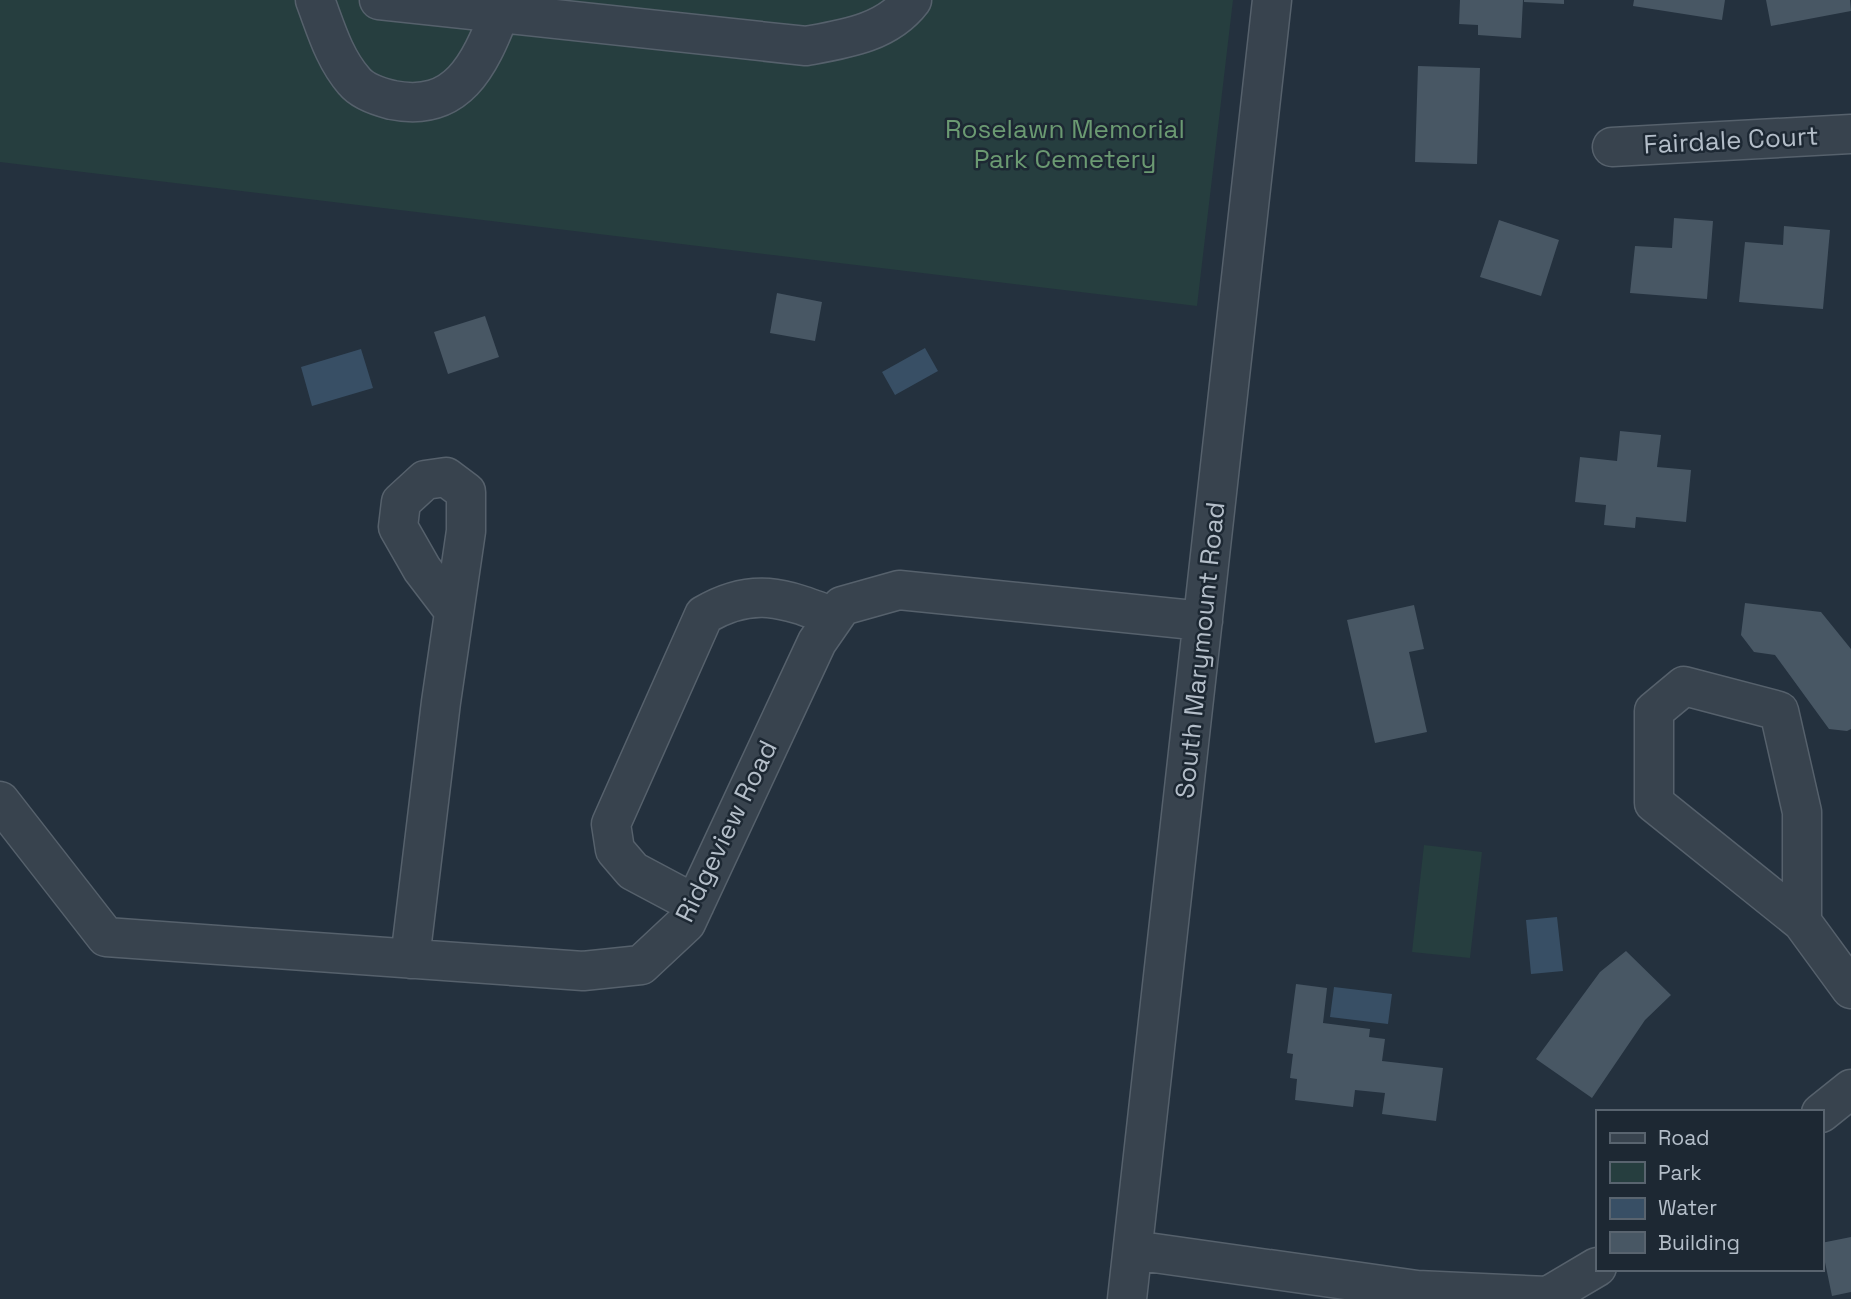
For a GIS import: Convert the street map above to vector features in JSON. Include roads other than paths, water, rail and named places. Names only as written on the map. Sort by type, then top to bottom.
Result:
[{"type":"street","points":[[315,0],[335,53],[356,84],[383,98],[411,103],[440,97],[469,76],[485,50],[481,8]]},
{"type":"street","points":[[379,0],[481,8],[807,46],[860,36],[903,12],[912,0]]},
{"type":"street","name":"South Marymount Road","points":[[1127,1299],[1272,0]]},
{"type":"street","name":"Fairdale Court","points":[[1612,147],[1851,134]]},
{"type":"street","name":"Ridgeview Road","points":[[0,802],[106,937],[583,971],[641,965],[686,923],[817,642],[842,606],[899,590],[1203,621]]},
{"type":"street","points":[[695,904],[633,870],[615,850],[611,824],[704,615],[725,602],[758,596],[793,601],[834,617]]},
{"type":"street","points":[[410,959],[454,611]]},
{"type":"street","points":[[1802,922],[1802,813],[1779,711],[1684,686],[1654,711],[1654,803],[1802,922],[1851,989]]},
{"type":"street","points":[[1823,1111],[1851,1089]]},
{"type":"street","points":[[1133,1250],[1416,1290],[1551,1298],[1596,1269]]},
{"type":"water","points":[[925,348],[938,371],[895,395],[882,372]]},
{"type":"water","points":[[361,349],[373,388],[312,406],[301,367]]},
{"type":"water","points":[[1557,917],[1563,971],[1531,974],[1526,920]]},
{"type":"water","points":[[1334,987],[1392,994],[1388,1024],[1330,1017]]},
{"type":"park label","name":"Roselawn Memorial Park Cemetery","points":[[1065,144]]}]
